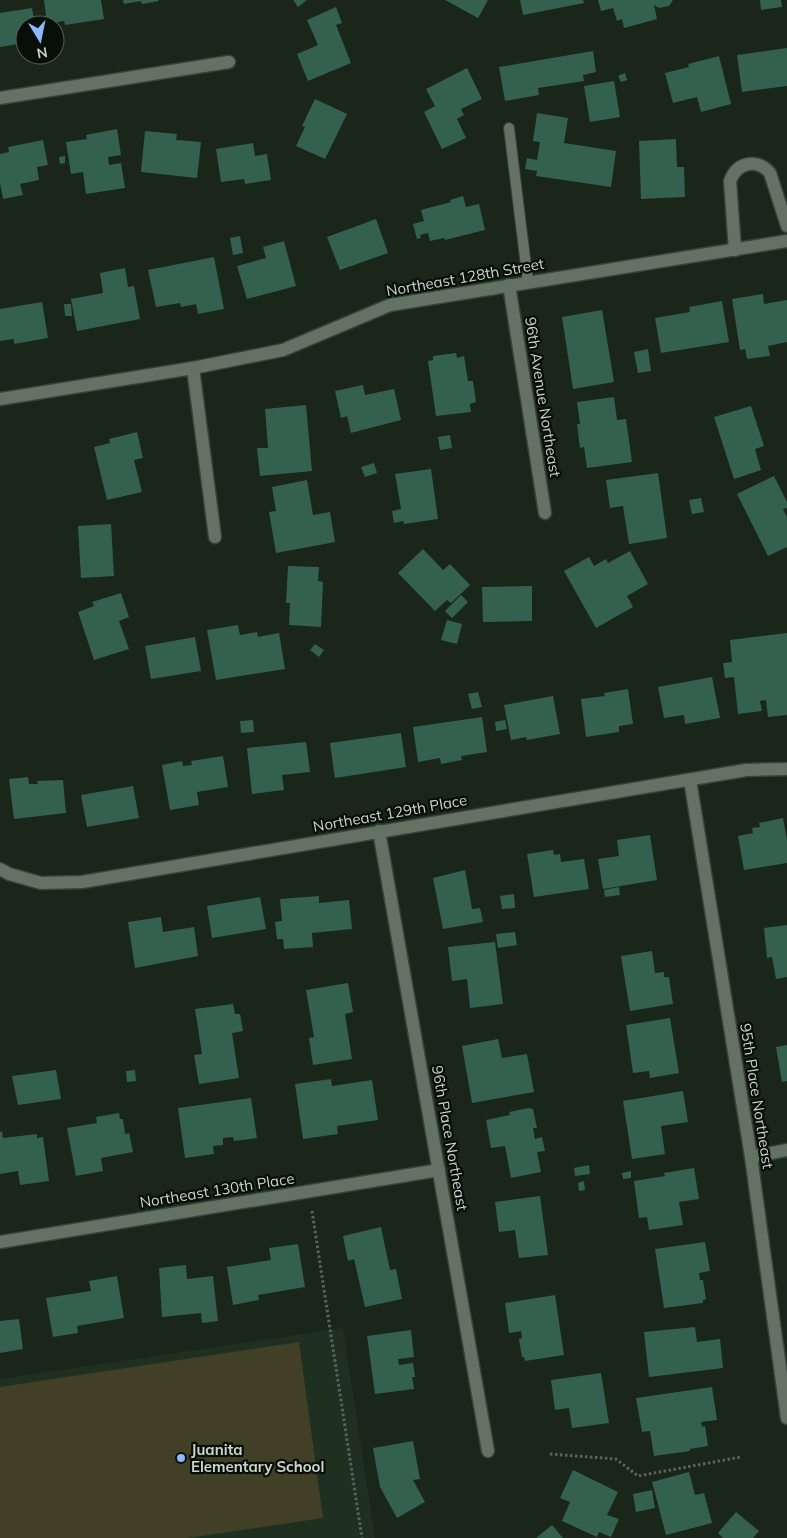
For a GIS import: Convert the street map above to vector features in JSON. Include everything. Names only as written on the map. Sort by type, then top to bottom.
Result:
[{"type":"street","points":[[0,98],[229,62]]},
{"type":"street","points":[[736,250],[730,181],[738,168],[746,164],[760,164],[770,173],[787,226]]},
{"type":"street","name":"Northeast 128th Street","points":[[0,399],[193,368],[283,350],[390,305],[787,241]]},
{"type":"street","name":"96th Avenue Northeast","points":[[509,285],[545,513]]},
{"type":"street","points":[[193,368],[215,537]]},
{"type":"street","name":"Northeast 129th Place","points":[[0,869],[9,874],[42,883],[82,882],[746,770],[787,769]]},
{"type":"street","name":"95th Place Northeast","points":[[690,780],[751,1157],[787,1418]]},
{"type":"street","name":"96th Place Northeast","points":[[379,831],[488,1451]]},
{"type":"street","points":[[751,1157],[787,1150]]},
{"type":"street","name":"Northeast 130th Place","points":[[0,1242],[439,1170]]},
{"type":"lane","points":[[509,128],[528,282]]},
{"type":"path","points":[[312,1211],[362,1538]]},
{"type":"path","points":[[550,1454],[616,1459],[638,1476],[741,1457]]},
{"type":"shaded area","name":"Juanita Elementary School","points":[[343,1328],[375,1538],[0,1538],[0,1379]]},
{"type":"shaded area","name":"Juanita Elementary School","points":[[299,1342],[323,1518],[188,1538],[0,1538],[0,1387]]},
{"type":"building","points":[[44,0],[101,0],[104,19],[65,25],[65,15],[46,15]]},
{"type":"building","points":[[123,0],[159,1],[142,4],[141,1],[124,4]]},
{"type":"building","points":[[293,0],[307,0],[298,7]]},
{"type":"building","points":[[445,0],[488,0],[478,18]]},
{"type":"building","points":[[520,0],[583,0],[584,3],[523,15]]},
{"type":"building","points":[[598,0],[673,0],[669,6],[659,8],[654,5],[657,19],[624,28],[622,19],[617,21],[613,8],[601,11]]},
{"type":"building","points":[[760,0],[781,0],[782,7],[761,10]]},
{"type":"building","points":[[336,7],[342,23],[336,25],[351,63],[308,81],[297,54],[318,45],[307,20]]},
{"type":"building","points":[[32,8],[33,15],[15,15],[15,45],[0,47],[0,13]]},
{"type":"building","points":[[787,48],[787,86],[742,92],[737,55]]},
{"type":"building","points":[[593,51],[596,72],[583,75],[584,81],[538,88],[539,95],[505,101],[499,67]]},
{"type":"building","points":[[719,56],[731,104],[701,112],[697,97],[673,103],[665,73],[689,67],[688,64]]},
{"type":"building","points":[[467,68],[482,99],[461,109],[464,115],[457,119],[466,138],[442,149],[424,112],[435,106],[426,89]]},
{"type":"building","points":[[625,73],[627,80],[621,82],[618,76]]},
{"type":"building","points":[[614,81],[620,117],[590,122],[584,86]]},
{"type":"building","points":[[315,99],[347,114],[325,159],[296,146],[305,127],[302,126]]},
{"type":"building","points":[[537,113],[568,118],[564,143],[616,151],[611,187],[536,176],[537,171],[525,169],[527,158],[537,160],[540,142],[533,141]]},
{"type":"building","points":[[117,129],[121,155],[108,157],[109,165],[121,163],[125,188],[86,194],[83,172],[71,174],[66,142],[87,139],[86,135]]},
{"type":"building","points":[[145,131],[177,134],[176,140],[201,142],[197,178],[141,172]]},
{"type":"building","points":[[676,139],[677,167],[684,167],[685,197],[641,199],[639,141]]},
{"type":"building","points":[[43,140],[48,165],[37,167],[39,180],[20,184],[23,195],[3,199],[0,183],[0,154],[9,152],[8,147]]},
{"type":"building","points":[[253,143],[255,156],[267,154],[271,180],[245,184],[244,179],[221,182],[216,149]]},
{"type":"building","points":[[65,156],[65,163],[60,164],[59,157]]},
{"type":"building","points":[[463,196],[466,207],[479,204],[485,230],[445,240],[444,238],[430,241],[428,233],[420,235],[421,238],[417,239],[413,224],[424,221],[421,210],[451,202],[450,200]]},
{"type":"building","points":[[376,219],[388,253],[340,270],[327,237]]},
{"type":"building","points":[[240,236],[243,253],[233,255],[230,238]]},
{"type":"building","points":[[284,241],[296,286],[247,299],[237,266],[266,258],[263,247]]},
{"type":"building","points":[[214,257],[224,309],[198,314],[196,304],[181,307],[180,303],[156,307],[148,270]]},
{"type":"building","points":[[125,268],[128,287],[134,286],[140,319],[77,331],[71,299],[103,293],[100,273]]},
{"type":"building","points":[[763,294],[764,304],[787,300],[787,342],[768,346],[770,356],[747,359],[745,349],[740,350],[732,299]]},
{"type":"building","points":[[722,301],[729,342],[661,353],[655,318],[690,312],[689,307]]},
{"type":"building","points":[[42,302],[48,338],[14,344],[14,339],[0,341],[0,309]]},
{"type":"building","points":[[64,304],[71,304],[72,316],[65,316]]},
{"type":"building","points":[[602,310],[614,382],[573,389],[562,317]]},
{"type":"building","points":[[648,349],[651,371],[638,373],[634,352]]},
{"type":"building","points":[[456,353],[457,358],[464,356],[468,381],[473,381],[476,402],[470,404],[471,412],[436,416],[428,361],[433,360],[433,356]]},
{"type":"building","points":[[363,385],[365,395],[394,389],[401,420],[351,433],[347,416],[341,418],[335,391]]},
{"type":"building","points":[[614,397],[617,420],[626,419],[632,462],[587,468],[584,447],[580,448],[577,424],[580,424],[577,402]]},
{"type":"building","points":[[306,405],[312,471],[260,476],[257,448],[268,448],[265,409]]},
{"type":"building","points":[[751,406],[764,446],[755,449],[761,470],[734,479],[714,417]]},
{"type":"building","points":[[137,432],[143,458],[134,460],[142,492],[107,500],[94,447],[110,443],[109,439]]},
{"type":"building","points":[[450,435],[452,448],[440,450],[438,437]]},
{"type":"building","points":[[374,463],[377,473],[365,477],[361,467]]},
{"type":"building","points":[[431,469],[438,519],[404,524],[403,521],[394,523],[392,511],[401,509],[395,474]]},
{"type":"building","points":[[658,473],[667,538],[629,544],[623,506],[610,508],[606,480]]},
{"type":"building","points":[[774,476],[787,502],[787,508],[783,509],[787,517],[787,547],[768,556],[737,494]]},
{"type":"building","points":[[307,480],[313,515],[330,512],[335,542],[276,553],[269,512],[276,511],[272,487]]},
{"type":"building","points":[[701,498],[704,512],[692,514],[689,500]]},
{"type":"building","points":[[111,524],[114,576],[81,578],[78,526]]},
{"type":"building","points":[[423,549],[443,570],[450,564],[470,585],[451,603],[447,600],[435,611],[398,573]]},
{"type":"building","points":[[630,551],[648,584],[627,596],[633,607],[596,628],[564,571],[589,557],[594,566],[606,559],[608,563]]},
{"type":"building","points":[[288,566],[319,567],[318,581],[323,582],[321,627],[289,625],[290,603],[286,603]]},
{"type":"building","points":[[532,586],[532,621],[483,622],[482,587]]},
{"type":"building","points":[[121,593],[129,617],[119,621],[129,649],[94,660],[78,612],[94,606],[92,602]]},
{"type":"building","points":[[461,595],[468,602],[452,618],[445,611]]},
{"type":"building","points":[[447,620],[462,624],[457,644],[441,640]]},
{"type":"building","points":[[238,625],[240,635],[257,632],[258,637],[279,633],[285,669],[216,680],[207,630]]},
{"type":"building","points":[[787,633],[787,715],[768,717],[766,700],[760,701],[762,711],[738,714],[734,677],[725,678],[723,663],[732,662],[730,640]]},
{"type":"building","points":[[195,637],[201,671],[151,679],[145,646]]},
{"type":"building","points":[[315,644],[324,650],[319,657],[310,650]]},
{"type":"building","points":[[712,677],[720,718],[685,724],[684,715],[664,718],[658,687]]},
{"type":"building","points":[[628,689],[633,724],[619,726],[619,732],[586,737],[581,699],[605,696],[604,693]]},
{"type":"building","points":[[478,692],[482,707],[472,709],[468,694]]},
{"type":"building","points":[[553,696],[560,734],[527,740],[526,737],[511,740],[504,705]]},
{"type":"building","points":[[482,717],[487,752],[461,756],[462,760],[441,764],[440,758],[418,762],[413,727]]},
{"type":"building","points":[[253,720],[254,732],[241,733],[240,721]]},
{"type":"building","points":[[505,720],[507,729],[496,731],[495,722]]},
{"type":"building","points":[[401,733],[406,767],[335,778],[330,743]]},
{"type":"building","points":[[306,742],[310,772],[282,775],[284,790],[252,794],[247,748]]},
{"type":"building","points":[[223,756],[228,787],[197,792],[199,805],[170,810],[162,765],[182,761],[183,766],[192,765],[191,761]]},
{"type":"building","points":[[28,777],[29,784],[38,784],[37,781],[63,780],[66,813],[14,819],[9,779]]},
{"type":"building","points":[[133,786],[139,818],[87,827],[81,795]]},
{"type":"building","points":[[783,818],[787,840],[787,863],[744,870],[738,836],[753,833],[752,828],[760,827],[759,823]]},
{"type":"building","points":[[650,835],[657,880],[603,889],[598,859],[619,856],[617,840]]},
{"type":"building","points":[[553,850],[554,855],[560,854],[561,862],[584,859],[589,889],[534,897],[527,854]]},
{"type":"building","points":[[465,870],[472,909],[480,908],[483,922],[443,929],[433,878]]},
{"type":"building","points":[[619,887],[620,895],[605,897],[604,890]]},
{"type":"building","points":[[514,894],[515,908],[502,909],[500,896]]},
{"type":"building","points":[[319,896],[319,903],[349,900],[352,929],[312,933],[313,947],[284,949],[283,939],[277,939],[275,922],[282,921],[280,899]]},
{"type":"building","points":[[260,897],[266,929],[212,938],[207,906]]},
{"type":"building","points":[[161,917],[163,932],[194,927],[198,956],[135,968],[128,922]]},
{"type":"building","points":[[787,925],[787,977],[776,979],[772,957],[767,958],[764,928]]},
{"type":"building","points":[[515,932],[517,945],[498,948],[496,934]]},
{"type":"building","points":[[495,942],[503,1004],[470,1008],[467,979],[452,981],[448,947]]},
{"type":"building","points":[[652,951],[655,973],[664,972],[664,977],[669,977],[673,1004],[630,1011],[621,956]]},
{"type":"building","points":[[348,983],[353,1012],[345,1014],[352,1059],[313,1065],[309,1038],[314,1037],[306,990]]},
{"type":"building","points":[[233,1004],[235,1014],[240,1014],[243,1031],[232,1033],[239,1078],[199,1084],[194,1055],[202,1054],[195,1009]]},
{"type":"building","points":[[670,1018],[679,1073],[650,1078],[649,1071],[633,1073],[626,1025]]},
{"type":"building","points":[[498,1039],[502,1058],[527,1054],[534,1092],[472,1103],[462,1046]]},
{"type":"building","points":[[787,1045],[787,1081],[782,1082],[776,1047]]},
{"type":"building","points":[[56,1070],[61,1099],[18,1105],[12,1076]]},
{"type":"building","points":[[135,1070],[136,1081],[127,1082],[126,1071]]},
{"type":"building","points":[[331,1079],[332,1086],[372,1080],[378,1120],[337,1126],[338,1134],[303,1139],[295,1084]]},
{"type":"building","points":[[683,1091],[688,1122],[661,1126],[665,1154],[632,1159],[623,1101]]},
{"type":"building","points":[[251,1098],[257,1138],[234,1141],[233,1137],[223,1138],[223,1145],[213,1146],[214,1154],[185,1158],[178,1108]]},
{"type":"building","points":[[533,1109],[537,1128],[533,1128],[535,1139],[542,1137],[545,1151],[537,1152],[541,1172],[511,1178],[505,1146],[491,1148],[486,1120],[510,1115],[509,1112]]},
{"type":"building","points":[[119,1113],[120,1119],[123,1119],[125,1134],[129,1133],[133,1152],[101,1158],[103,1171],[76,1176],[67,1128],[97,1123],[96,1117]]},
{"type":"building","points":[[2,1131],[3,1138],[37,1134],[37,1138],[43,1137],[49,1181],[20,1185],[18,1171],[0,1174],[0,1132]]},
{"type":"building","points":[[589,1165],[590,1174],[575,1176],[574,1168]]},
{"type":"building","points":[[694,1168],[699,1199],[679,1202],[683,1225],[649,1230],[647,1217],[639,1218],[634,1181],[665,1176],[664,1173]]},
{"type":"building","points":[[631,1171],[631,1178],[623,1179],[622,1173]]},
{"type":"building","points":[[584,1181],[585,1190],[579,1191],[578,1183]]},
{"type":"building","points":[[540,1196],[548,1255],[519,1258],[515,1230],[499,1232],[495,1202]]},
{"type":"building","points":[[381,1227],[390,1270],[396,1269],[402,1299],[365,1307],[354,1259],[348,1261],[343,1236]]},
{"type":"building","points":[[705,1242],[710,1271],[699,1273],[700,1280],[703,1280],[706,1299],[703,1300],[703,1303],[664,1308],[655,1249]]},
{"type":"building","points":[[298,1244],[305,1287],[258,1295],[259,1300],[233,1305],[227,1267],[271,1260],[269,1248]]},
{"type":"building","points":[[186,1265],[187,1279],[213,1276],[218,1321],[202,1323],[201,1313],[162,1317],[159,1268]]},
{"type":"building","points":[[117,1276],[124,1318],[77,1326],[78,1333],[53,1337],[46,1298],[91,1291],[89,1281]]},
{"type":"building","points":[[555,1295],[564,1355],[525,1361],[524,1357],[522,1357],[519,1339],[522,1338],[521,1331],[509,1333],[505,1303]]},
{"type":"building","points":[[19,1319],[23,1349],[0,1353],[0,1321]]},
{"type":"building","points":[[695,1327],[697,1342],[720,1339],[723,1368],[649,1377],[644,1332]]},
{"type":"building","points":[[411,1330],[414,1357],[398,1359],[399,1365],[413,1363],[415,1377],[412,1377],[414,1389],[375,1394],[367,1336]]},
{"type":"building","points":[[601,1373],[609,1423],[572,1428],[569,1408],[555,1410],[551,1380]]},
{"type":"building","points":[[712,1387],[717,1420],[701,1422],[702,1427],[705,1426],[708,1446],[690,1449],[690,1451],[654,1456],[650,1431],[642,1432],[636,1398]]},
{"type":"building","points":[[413,1441],[420,1479],[413,1480],[425,1502],[397,1518],[380,1487],[373,1448]]},
{"type":"building","points":[[573,1470],[618,1492],[607,1515],[619,1519],[611,1537],[599,1532],[597,1537],[562,1521],[570,1502],[560,1498]]},
{"type":"building","points":[[689,1472],[695,1495],[704,1493],[712,1523],[666,1535],[652,1482]]},
{"type":"building","points":[[652,1490],[655,1508],[636,1512],[633,1494]]},
{"type":"building","points":[[736,1512],[759,1531],[753,1538],[723,1538],[718,1533]]},
{"type":"building","points":[[552,1525],[563,1538],[536,1538]]},
{"type":"place","name":"Juanita Elementary School","points":[[181,1458]]}]
